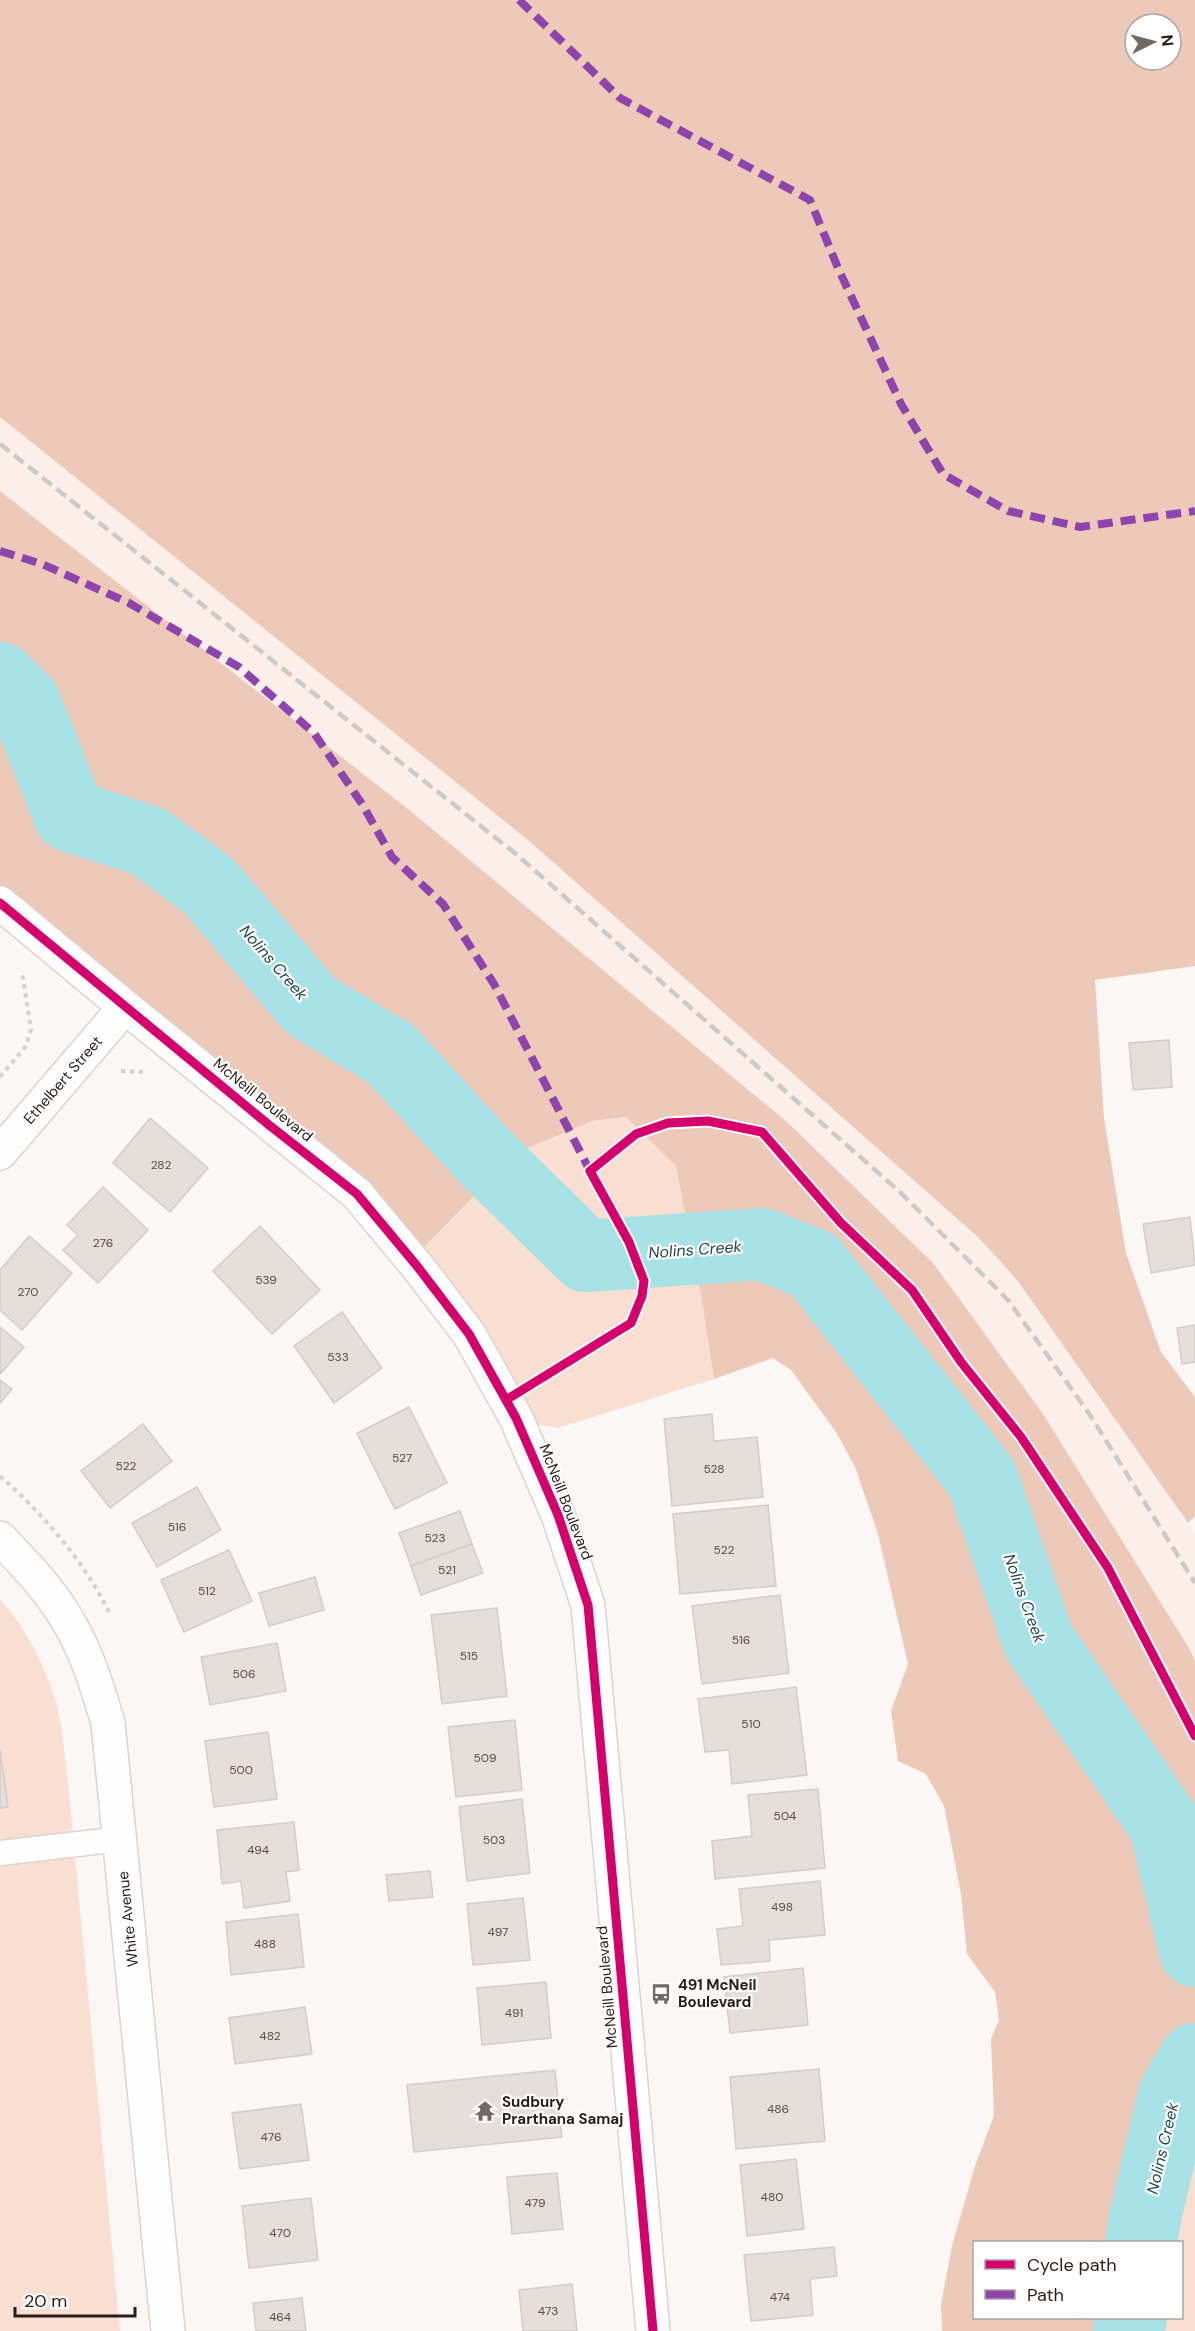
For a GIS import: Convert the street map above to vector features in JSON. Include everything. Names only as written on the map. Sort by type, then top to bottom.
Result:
[{"type":"street","name":"McNeill Boulevard","points":[[0,903],[357,1194],[417,1266],[469,1334],[516,1418],[558,1515],[588,1605],[653,2331]]},
{"type":"street","name":"Ethelbert Street","points":[[0,1153],[125,1007]]},
{"type":"street","name":"White Avenue","points":[[0,1538],[65,1616],[92,1671],[108,1723],[168,2331]]},
{"type":"lane","points":[[0,1853],[120,1839]]},
{"type":"path","points":[[0,1077],[26,1046],[31,1029],[22,971]]},
{"type":"shaded area","points":[[0,0],[1195,0],[1195,966],[1095,980],[1104,1118],[1126,1253],[1161,1352],[1195,1397],[1195,1516],[1188,1523],[1017,1280],[978,1237],[528,840],[0,417]]},
{"type":"shaded area","points":[[0,417],[528,840],[978,1237],[1016,1280],[1195,1533],[1195,1661],[1043,1414],[934,1264],[403,805],[0,491]]},
{"type":"shaded area","points":[[0,491],[403,805],[787,1122],[934,1264],[1043,1414],[1195,1661],[1195,2054],[1171,2095],[1138,2241],[973,2241],[973,2319],[1128,2319],[1126,2331],[942,2331],[941,2304],[952,2246],[975,2166],[994,2115],[991,2039],[999,2020],[995,1992],[967,1954],[961,1894],[944,1806],[926,1774],[898,1761],[891,1711],[908,1664],[878,1534],[855,1467],[836,1432],[791,1370],[773,1358],[714,1379],[702,1301],[676,1166],[626,1117],[592,1121],[516,1153],[408,1264],[354,1198],[0,906]]},
{"type":"shaded area","points":[[626,1117],[676,1166],[702,1301],[714,1379],[558,1428],[513,1420],[408,1265],[516,1153],[592,1121]]},
{"type":"shaded area","points":[[0,1600],[19,1623],[43,1666],[54,1696],[61,1728],[120,2331],[0,2331]]},
{"type":"shaded area","points":[[1195,2054],[1195,2331],[1126,2331],[1128,2319],[1183,2319],[1183,2241],[1138,2241],[1171,2095]]},
{"type":"building","points":[[1169,1040],[1172,1087],[1133,1090],[1129,1043]]},
{"type":"building","points":[[150,1118],[208,1168],[170,1212],[113,1163]]},
{"type":"building","points":[[103,1187],[148,1230],[98,1283],[63,1250],[78,1235],[67,1225]]},
{"type":"building","points":[[1190,1217],[1195,1265],[1151,1273],[1143,1224]]},
{"type":"building","points":[[260,1226],[320,1290],[272,1334],[213,1271]]},
{"type":"building","points":[[29,1236],[72,1273],[22,1330],[0,1310],[0,1270]]},
{"type":"building","points":[[342,1312],[382,1368],[334,1403],[294,1346]]},
{"type":"building","points":[[1195,1325],[1195,1362],[1182,1364],[1177,1328]]},
{"type":"building","points":[[0,1327],[24,1347],[0,1374]]},
{"type":"building","points":[[0,1380],[12,1389],[0,1403]]},
{"type":"building","points":[[409,1407],[447,1483],[395,1509],[357,1433]]},
{"type":"building","points":[[712,1414],[714,1441],[757,1437],[763,1497],[672,1506],[664,1419]]},
{"type":"building","points":[[143,1424],[172,1461],[110,1508],[81,1471]]},
{"type":"building","points":[[197,1487],[221,1530],[157,1567],[132,1523]]},
{"type":"building","points":[[768,1505],[776,1586],[680,1594],[673,1514]]},
{"type":"building","points":[[460,1511],[472,1544],[411,1566],[399,1533]]},
{"type":"building","points":[[472,1544],[483,1573],[421,1595],[411,1566]]},
{"type":"building","points":[[229,1550],[252,1601],[184,1632],[161,1580]]},
{"type":"building","points":[[315,1577],[324,1610],[269,1626],[259,1593]]},
{"type":"building","points":[[780,1595],[789,1673],[702,1684],[692,1606]]},
{"type":"building","points":[[497,1608],[507,1696],[442,1704],[431,1615]]},
{"type":"building","points":[[277,1643],[286,1691],[210,1705],[201,1657]]},
{"type":"building","points":[[796,1687],[807,1775],[732,1784],[729,1750],[705,1752],[698,1699]]},
{"type":"building","points":[[515,1720],[522,1790],[456,1797],[448,1727]]},
{"type":"building","points":[[268,1732],[277,1799],[214,1807],[205,1741]]},
{"type":"building","points":[[0,1749],[8,1807],[0,1808]]},
{"type":"building","points":[[818,1789],[825,1868],[715,1879],[712,1841],[752,1836],[748,1795]]},
{"type":"building","points":[[522,1799],[530,1873],[467,1881],[459,1807]]},
{"type":"building","points":[[294,1822],[299,1870],[286,1872],[290,1901],[244,1908],[241,1881],[222,1884],[217,1830]]},
{"type":"building","points":[[430,1871],[433,1897],[389,1901],[386,1875]]},
{"type":"building","points":[[820,1881],[825,1935],[769,1940],[770,1961],[721,1965],[717,1929],[743,1926],[739,1889]]},
{"type":"building","points":[[523,1898],[530,1960],[473,1965],[467,1904]]},
{"type":"building","points":[[298,1914],[304,1967],[231,1975],[226,1922]]},
{"type":"building","points":[[803,1968],[808,2025],[730,2033],[724,1977]]},
{"type":"building","points":[[546,1982],[551,2038],[482,2045],[477,1988]]},
{"type":"building","points":[[305,2007],[312,2054],[235,2064],[229,2018]]},
{"type":"building","points":[[819,2069],[825,2141],[736,2149],[730,2077]]},
{"type":"building","name":"Sudbury Prarthana Samaj","points":[[555,2070],[562,2137],[414,2152],[407,2085]]},
{"type":"building","points":[[301,2104],[309,2160],[240,2169],[232,2113]]},
{"type":"building","points":[[796,2159],[804,2229],[747,2236],[740,2165]]},
{"type":"building","points":[[557,2173],[563,2229],[512,2234],[507,2177]]},
{"type":"building","points":[[311,2198],[318,2260],[249,2268],[242,2206]]},
{"type":"building","points":[[834,2247],[837,2276],[810,2279],[813,2315],[751,2321],[744,2255]]},
{"type":"building","points":[[572,2284],[577,2331],[523,2331],[519,2290]]},
{"type":"building","points":[[302,2298],[306,2331],[256,2331],[253,2303]]},
{"type":"waterway","name":"Nolins Creek","points":[[0,678],[25,703],[70,816],[148,841],[209,886],[311,1006],[391,1054],[486,1158],[586,1256],[762,1244],[814,1265],[982,1478],[1039,1642],[1165,1825],[1195,1951]]},
{"type":"waterway","name":"Nolins Creek","points":[[1141,2241],[1174,2095],[1195,2059]]},
{"type":"waterway","name":"Nolins Creek","points":[[1129,2331],[1131,2319]]},
{"type":"railway","points":[[0,444],[516,854],[900,1192],[1008,1300],[1090,1415],[1195,1583]]},
{"type":"marked path","points":[[519,0],[620,98],[810,200],[838,268],[901,404],[943,474],[1008,511],[1080,527],[1195,511]]},
{"type":"marked path","points":[[0,551],[42,564],[129,603],[239,667],[314,733],[362,804],[392,857],[443,904],[494,984],[590,1171]]},
{"type":"cycle path","points":[[0,903],[269,1125],[357,1194],[417,1266],[469,1334],[516,1418],[558,1515],[588,1605],[653,2331]]},
{"type":"cycle path","points":[[506,1400],[631,1323],[642,1296],[644,1281],[629,1242],[590,1171],[636,1134],[668,1123],[708,1121],[762,1132],[841,1223],[912,1290],[961,1362],[1021,1437],[1108,1568],[1195,1736]]},
{"type":"place","name":"491 McNeil Boulevard","points":[[661,1994]]},
{"type":"place","name":"Sudbury Prarthana Samaj","points":[[485,2111]]}]
